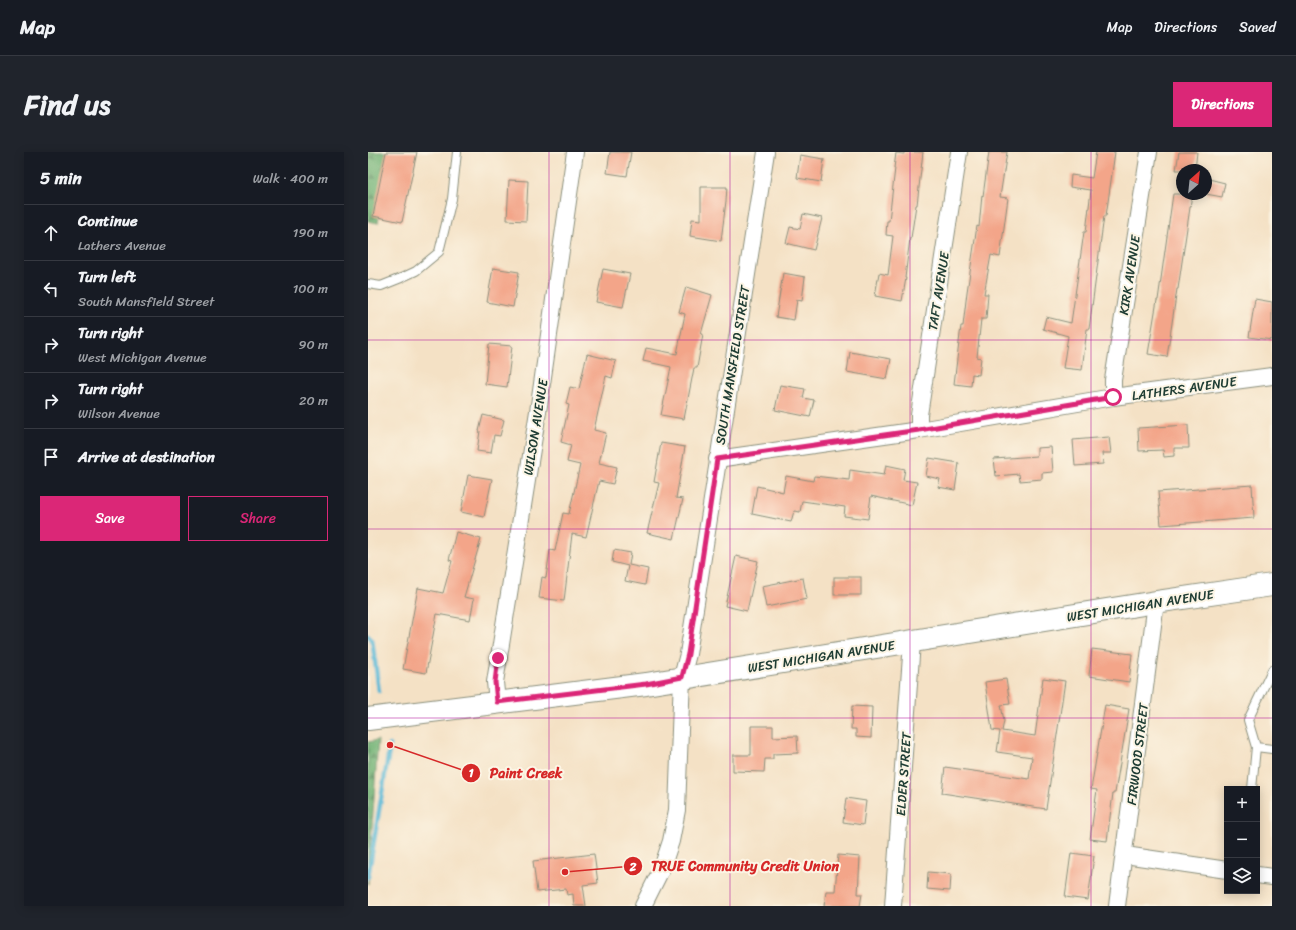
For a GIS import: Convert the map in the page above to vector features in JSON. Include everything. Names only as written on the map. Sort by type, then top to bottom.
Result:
[{"type":"main road","name":"WEST MICHIGAN AVENUE","points":[[368,719],[646,684],[1156,602],[1272,585]]},
{"type":"street","name":"WILSON AVENUE","points":[[497,702],[495,682],[575,152]]},
{"type":"street","name":"SOUTH MANSFIELD STREET","points":[[643,906],[662,868],[671,841],[676,810],[682,677],[688,654],[717,459],[766,152]]},
{"type":"street","name":"TAFT AVENUE","points":[[919,430],[919,415],[959,152]]},
{"type":"street","name":"KIRK AVENUE","points":[[1113,397],[1113,380],[1149,152]]},
{"type":"street","name":"LATHERS AVENUE","points":[[717,459],[919,430],[1113,397],[1272,376]]},
{"type":"street","name":"FIRWOOD STREET","points":[[1117,906],[1156,602]]},
{"type":"street","name":"ELDER STREET","points":[[893,906],[912,642]]},
{"type":"street","points":[[1124,855],[1224,870]]},
{"type":"street","points":[[1260,875],[1272,877]]},
{"type":"lane","points":[[368,284],[381,286],[401,278],[416,271],[439,252],[452,200],[457,152]]},
{"type":"lane","points":[[1252,786],[1256,747],[1248,720],[1272,670]]},
{"type":"lane","points":[[1256,747],[1272,749]]},
{"type":"green space","points":[[368,152],[388,152],[378,223],[368,221]]},
{"type":"green space","points":[[378,740],[368,884],[368,742]]},
{"type":"building","points":[[386,152],[417,152],[402,222],[373,216]]},
{"type":"building","points":[[610,152],[631,152],[627,176],[607,173]]},
{"type":"building","points":[[904,152],[923,152],[917,205],[910,238],[902,301],[875,296],[879,273],[888,275],[893,236],[886,235],[887,221],[889,221],[896,153],[904,154]]},
{"type":"building","points":[[989,152],[1007,152],[1000,197],[1008,198],[1000,257],[991,255],[984,294],[988,294],[986,319],[981,319],[977,357],[981,358],[979,375],[972,374],[971,386],[954,384],[961,326],[963,326],[977,226],[979,227],[982,195],[983,196]]},
{"type":"building","points":[[1096,152],[1115,152],[1106,216],[1104,216],[1089,329],[1087,329],[1082,370],[1063,368],[1068,336],[1043,329],[1046,317],[1071,323],[1084,232],[1086,232],[1091,190],[1070,187],[1071,175],[1092,178]]},
{"type":"building","points":[[1179,152],[1197,152],[1196,164],[1177,164]]},
{"type":"building","points":[[800,155],[824,159],[821,182],[797,178]]},
{"type":"building","points":[[509,180],[528,181],[526,221],[507,220]]},
{"type":"building","points":[[1212,180],[1225,183],[1222,197],[1212,195]]},
{"type":"building","points":[[701,187],[727,187],[721,241],[690,236],[692,219],[701,220]]},
{"type":"building","points":[[1173,194],[1176,194],[1176,200],[1191,200],[1167,357],[1148,354],[1158,300]]},
{"type":"building","points":[[803,214],[822,218],[814,250],[786,243],[790,227],[800,229]]},
{"type":"building","points":[[493,268],[519,272],[513,307],[487,302]]},
{"type":"building","points":[[603,269],[630,274],[623,307],[596,302]]},
{"type":"building","points":[[783,273],[805,277],[802,301],[797,300],[794,320],[776,317]]},
{"type":"building","points":[[686,287],[712,295],[701,334],[703,334],[697,368],[694,368],[684,419],[661,415],[671,367],[643,361],[646,348],[677,354],[685,314],[679,312]]},
{"type":"building","points":[[1255,299],[1272,302],[1272,340],[1249,337]]},
{"type":"building","points":[[489,344],[512,346],[507,387],[485,384]]},
{"type":"building","points":[[850,352],[891,359],[887,379],[847,372]]},
{"type":"building","points":[[587,354],[616,361],[612,378],[606,376],[594,430],[606,433],[599,463],[617,467],[613,484],[599,481],[586,537],[572,534],[564,601],[539,598],[542,577],[546,578],[550,550],[555,551],[563,513],[569,514],[580,465],[567,462],[571,445],[561,442],[569,405],[566,404],[570,387],[579,389]]},
{"type":"building","points":[[780,385],[805,389],[803,398],[814,400],[810,417],[775,410]]},
{"type":"building","points":[[483,415],[504,420],[500,436],[494,435],[491,453],[477,451],[479,431]]},
{"type":"building","points":[[1188,425],[1189,448],[1174,448],[1174,456],[1164,457],[1163,450],[1139,451],[1138,428]]},
{"type":"building","points":[[1109,437],[1111,453],[1102,453],[1103,464],[1075,466],[1073,440]]},
{"type":"building","points":[[661,443],[685,447],[676,498],[683,499],[674,539],[647,533],[659,483],[654,482]]},
{"type":"building","points":[[1051,447],[1053,472],[1042,473],[1042,479],[1020,481],[1019,474],[996,476],[994,459],[1037,456],[1037,448]]},
{"type":"building","points":[[929,458],[959,463],[955,490],[938,487],[940,479],[926,476]]},
{"type":"building","points":[[886,465],[905,469],[903,480],[917,482],[912,505],[871,496],[868,519],[844,516],[845,507],[802,501],[800,512],[794,511],[791,522],[752,514],[757,486],[783,492],[786,476],[813,481],[814,476],[849,480],[850,470],[884,475]]},
{"type":"building","points":[[468,475],[492,479],[484,517],[461,512]]},
{"type":"building","points":[[1252,485],[1254,518],[1161,525],[1158,492]]},
{"type":"building","points":[[456,532],[481,539],[464,597],[474,599],[470,620],[437,614],[426,673],[403,669],[418,588],[443,593],[452,561],[449,560]]},
{"type":"building","points":[[614,550],[631,553],[629,565],[648,569],[645,585],[625,581],[628,566],[612,562]]},
{"type":"building","points":[[736,556],[758,561],[747,611],[725,606]]},
{"type":"building","points":[[834,577],[861,577],[861,595],[834,595]]},
{"type":"building","points":[[803,578],[807,599],[766,607],[762,586]]},
{"type":"building","points":[[1092,649],[1132,654],[1129,682],[1089,676]]},
{"type":"building","points":[[1043,678],[1065,681],[1046,809],[942,793],[945,767],[1029,779],[1032,757],[997,752],[1000,731],[992,730],[985,682],[1006,679],[1010,704],[1001,705],[1004,721],[1002,731],[1035,736]]},
{"type":"building","points":[[1105,705],[1129,709],[1115,793],[1113,793],[1107,841],[1090,839],[1097,790],[1091,789]]},
{"type":"building","points":[[852,706],[872,707],[871,738],[856,737],[856,729],[851,729]]},
{"type":"building","points":[[751,726],[773,726],[773,737],[797,736],[798,753],[773,754],[773,759],[765,759],[764,772],[733,771],[733,755],[751,755]]},
{"type":"building","points":[[846,798],[866,801],[863,825],[843,822]]},
{"type":"building","points":[[1071,853],[1094,856],[1088,900],[1065,897]]},
{"type":"building","points":[[594,854],[598,883],[583,885],[586,906],[574,906],[573,894],[567,895],[566,889],[537,892],[533,861]]},
{"type":"building","points":[[838,855],[860,857],[858,894],[862,894],[860,906],[824,906],[826,891],[835,891]]},
{"type":"building","points":[[928,872],[951,874],[950,891],[927,889]]},
{"type":"waterway","points":[[368,635],[372,639],[379,691]]},
{"type":"waterway","points":[[368,877],[390,745]]},
{"type":"place","name":"Paint Creek","points":[[390,745]]},
{"type":"place","name":"TRUE Community Credit Union","points":[[565,872]]},
{"type":"route","points":[[498,658],[495,682],[497,702],[565,695],[646,684],[682,677],[688,654],[717,459],[919,430],[1113,397]]}]
